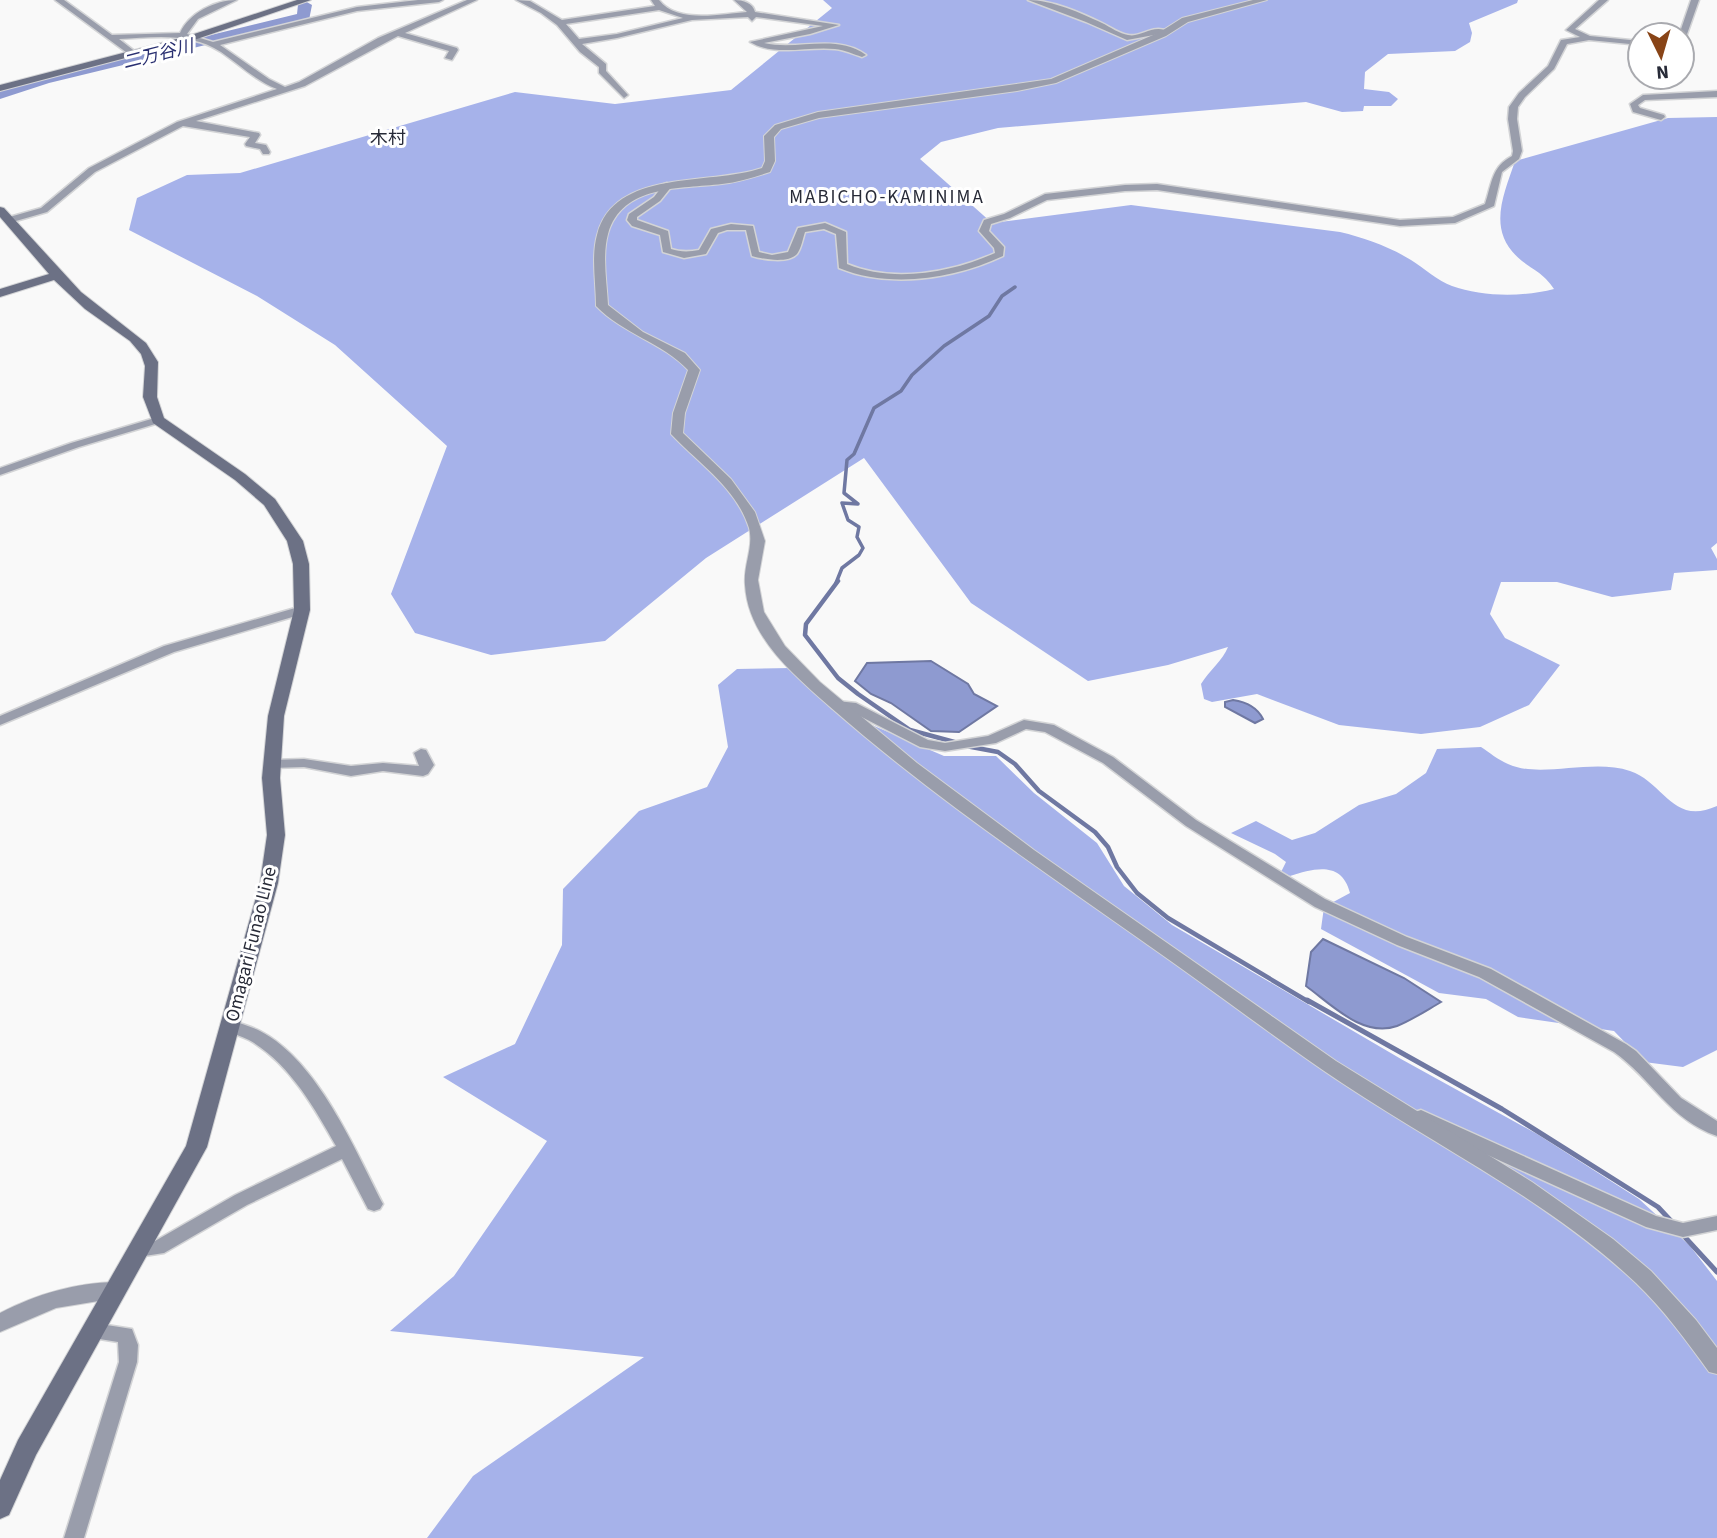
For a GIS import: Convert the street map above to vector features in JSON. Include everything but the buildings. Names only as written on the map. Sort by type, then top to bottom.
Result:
[{"type":"main road","points":[[0,88],[186,38],[306,0]]},
{"type":"main road","points":[[5,215],[57,275],[89,306],[138,341],[149,355],[153,369],[150,390],[152,409],[158,420]]},
{"type":"main road","points":[[0,293],[57,275]]},
{"type":"main road","name":"Omagari Funao Line","points":[[0,1507],[27,1448],[195,1147],[269,883],[275,835],[272,764],[276,716],[302,610],[301,564],[295,541],[270,502],[240,477],[158,420]]},
{"type":"street","points":[[59,0],[133,53]]},
{"type":"street","points":[[186,38],[186,23],[233,0]]},
{"type":"street","points":[[213,44],[357,9],[439,0]]},
{"type":"street","points":[[5,215],[44,210],[92,170],[185,122],[302,84],[337,62],[473,0]]},
{"type":"street","points":[[520,0],[532,3],[571,31],[583,50],[603,66],[602,71],[611,84],[624,95]]},
{"type":"street","points":[[655,0],[661,7]]},
{"type":"street","points":[[738,0],[751,9],[753,19]]},
{"type":"street","points":[[1032,0],[1089,20],[1127,38],[1141,37],[1147,32],[1166,32]]},
{"type":"street","points":[[1264,0],[1206,12],[1094,65],[1024,87],[798,119],[778,127],[769,136],[770,161],[766,170],[751,178],[667,186],[641,191],[621,201],[608,216],[602,237],[602,306],[630,329],[681,356],[694,370],[679,413],[677,434],[705,457],[744,503],[758,540],[751,573],[757,612],[770,639],[837,705],[923,776],[1059,878],[1151,939],[1270,1026],[1565,1215],[1602,1244],[1677,1312],[1717,1365]]},
{"type":"street","points":[[1589,38],[1570,30],[1604,0]]},
{"type":"street","points":[[1688,21],[1695,0]]},
{"type":"street","points":[[560,23],[661,7],[692,18]]},
{"type":"street","points":[[577,42],[617,36],[692,18],[753,19],[835,25],[810,33],[754,42],[759,45],[832,47],[854,50],[862,55]]},
{"type":"street","points":[[397,33],[454,50],[449,58]]},
{"type":"street","points":[[112,37],[186,38],[213,44],[256,71],[271,85],[283,89]]},
{"type":"street","points":[[667,186],[657,198],[632,216],[632,220],[635,224],[666,233],[666,250],[672,253],[695,255],[704,252],[714,231],[729,226],[742,226],[750,228],[755,254],[783,258],[792,254],[802,230],[825,226],[841,232],[842,266],[851,272],[877,276],[956,272],[993,258],[1000,254],[999,247],[984,231],[987,222],[1045,197],[1087,191],[1157,187],[1380,221],[1455,220],[1489,206],[1495,175],[1502,163],[1516,157],[1519,145],[1512,113],[1516,104],[1553,64],[1564,42],[1589,38],[1626,42]]},
{"type":"street","points":[[1661,117],[1642,113],[1636,110],[1634,104],[1643,98],[1717,94]]},
{"type":"street","points":[[185,122],[256,135],[249,144],[263,147],[266,152]]},
{"type":"street","points":[[0,472],[75,445],[158,420]]},
{"type":"street","points":[[0,722],[169,649],[302,610]]},
{"type":"street","points":[[837,705],[851,706],[925,744],[945,747],[991,740],[1024,724],[1049,728],[1108,760],[1191,823],[1320,903],[1402,941],[1485,973],[1620,1048],[1630,1055],[1675,1103],[1717,1129]]},
{"type":"street","points":[[272,764],[304,763],[351,771],[383,767],[424,771],[428,765],[421,753]]},
{"type":"street","points":[[229,1026],[247,1029],[288,1062],[312,1090],[374,1204]]},
{"type":"street","points":[[1391,1104],[1489,1146],[1652,1222],[1683,1230],[1717,1223]]},
{"type":"street","points":[[138,1250],[158,1248],[242,1200],[346,1149]]},
{"type":"street","points":[[0,1323],[50,1300],[84,1291],[116,1291]]},
{"type":"street","points":[[74,1538],[128,1362],[130,1345],[125,1335],[94,1331]]},
{"type":"shaded area","points":[[823,0],[1518,0],[1517,3],[1469,23],[1472,33],[1470,42],[1455,51],[1388,54],[1365,72],[1364,89],[1389,92],[1398,99],[1391,106],[1364,106],[1363,111],[1342,112],[1306,102],[998,128],[941,142],[920,159],[992,223],[1131,205],[1340,232],[1385,247],[1411,260],[1447,284],[1490,294],[1554,289],[1543,276],[1511,250],[1504,238],[1500,214],[1515,161],[1668,118],[1717,117],[1717,543],[1711,548],[1717,559],[1717,570],[1674,573],[1671,590],[1612,597],[1557,582],[1501,582],[1490,614],[1505,638],[1560,665],[1529,705],[1480,727],[1421,734],[1339,725],[1257,694],[1212,702],[1204,699],[1201,684],[1228,647],[1168,665],[1088,681],[971,603],[864,458],[706,558],[605,641],[491,655],[415,633],[391,594],[447,446],[335,345],[257,296],[129,230],[137,198],[187,175],[240,173],[515,92],[615,104],[731,90],[832,8]]},
{"type":"shaded area","points":[[931,661],[968,684],[974,694],[997,706],[959,732],[931,731],[855,681],[867,663]]},
{"type":"shaded area","points":[[790,668],[858,719],[944,756],[996,756],[1034,793],[1097,843],[1124,886],[1172,925],[1401,1059],[1537,1134],[1639,1199],[1690,1246],[1717,1281],[1717,1538],[427,1538],[473,1476],[644,1357],[390,1331],[454,1276],[547,1141],[443,1077],[515,1044],[562,945],[563,889],[639,811],[707,787],[728,747],[718,685],[737,669]]},
{"type":"shaded area","points":[[1233,700],[1251,706],[1263,719],[1255,723],[1225,707],[1225,702]]},
{"type":"shaded area","points":[[1481,747],[1504,762],[1521,768],[1535,770],[1599,767],[1630,771],[1652,784],[1679,807],[1689,811],[1702,811],[1717,806],[1717,1050],[1683,1067],[1644,1062],[1614,1031],[1518,1017],[1486,999],[1439,993],[1321,929],[1324,907],[1350,893],[1341,876],[1334,871],[1318,869],[1290,876],[1281,872],[1286,862],[1231,833],[1256,821],[1292,840],[1315,833],[1359,805],[1396,794],[1426,773],[1437,749]]},
{"type":"shaded area","points":[[1323,939],[1404,978],[1441,1002],[1403,1024],[1384,1029],[1360,1024],[1348,1018],[1306,986],[1311,952]]},
{"type":"waterway","name":"二万谷川","points":[[0,94],[44,80],[304,17],[305,5]]},
{"type":"waterway","points":[[836,583],[842,568],[859,555],[863,548],[857,537],[859,527],[848,520],[842,503],[858,504],[844,493],[847,460],[854,454],[874,408],[901,391],[912,375],[944,346],[989,316],[1002,296],[1015,287]]},
{"type":"waterway","points":[[838,581],[806,624],[805,635],[838,678],[858,694],[910,730],[958,743]]},
{"type":"waterway","points":[[966,746],[998,752],[1015,764],[1039,791],[1095,832],[1108,847],[1117,867],[1137,893],[1168,918],[1309,1002]]},
{"type":"waterway","points":[[1307,1000],[1502,1109],[1658,1207],[1672,1222]]},
{"type":"waterway","points":[[1682,1234],[1717,1272]]},
{"type":"district","name":"木村","points":[[388,138]]},
{"type":"district","name":"MABICHO-KAMINIMA","points":[[887,196]]}]
